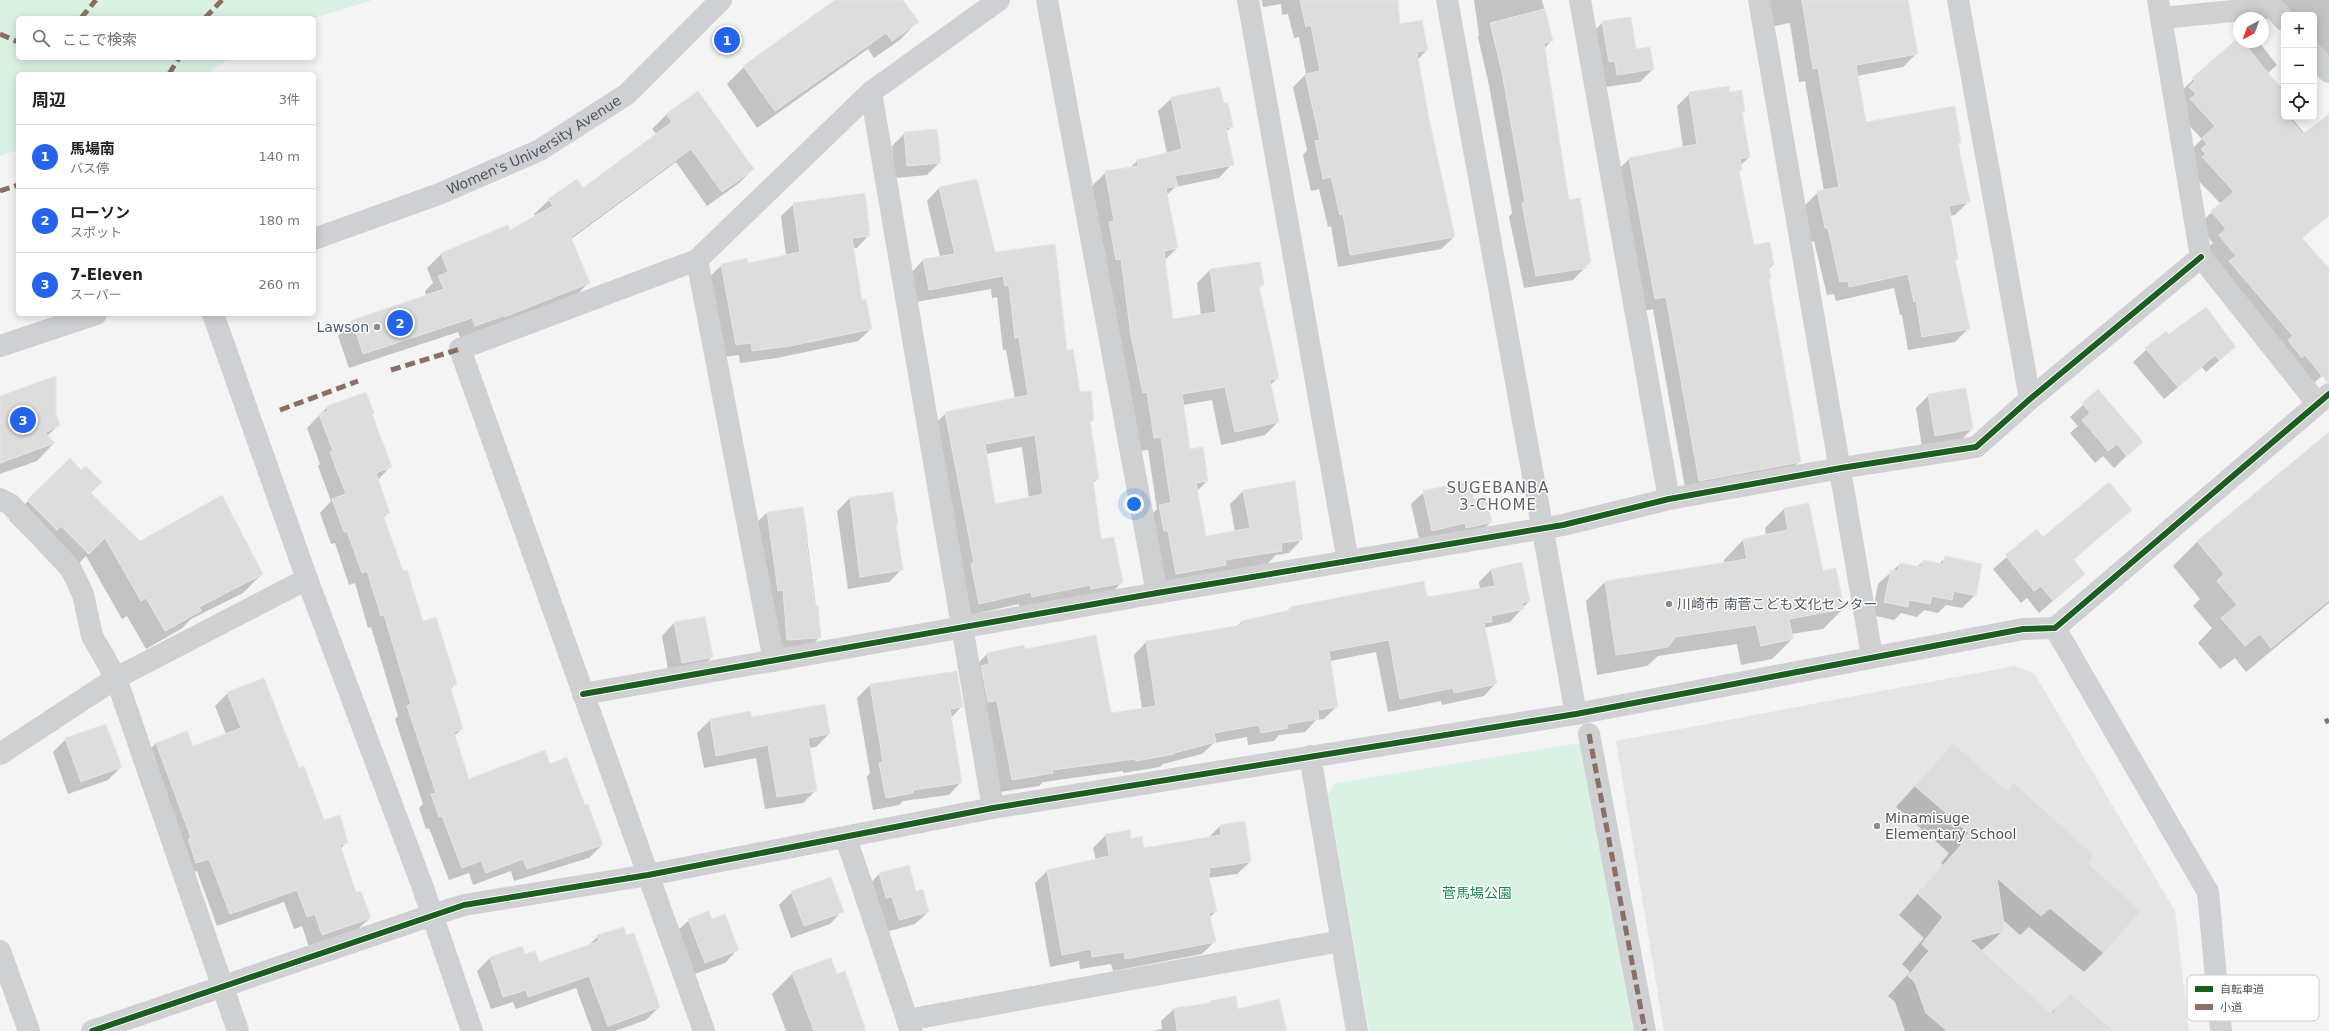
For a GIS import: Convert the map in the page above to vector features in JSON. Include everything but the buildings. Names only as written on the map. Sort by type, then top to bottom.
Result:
[{"type":"street","name":"Women's University Avenue","points":[[316,238],[439,194],[540,150],[627,94],[721,0]]},
{"type":"street","points":[[704,1031],[460,349],[697,260],[871,92],[999,0]]},
{"type":"street","points":[[1047,0],[1157,593]]},
{"type":"street","points":[[1248,0],[1348,561]]},
{"type":"street","points":[[1447,0],[1576,714]]},
{"type":"street","points":[[1580,0],[1669,499]]},
{"type":"street","points":[[1759,0],[1841,468],[1872,656]]},
{"type":"street","points":[[1958,0],[2030,399]]},
{"type":"street","points":[[92,1031],[464,905],[648,875],[846,838],[993,808],[1576,714],[1872,656],[2023,629],[2055,628],[2323,398],[2201,257],[2160,9],[2273,6],[2281,16]]},
{"type":"street","points":[[2317,58],[2329,72]]},
{"type":"street","points":[[871,92],[964,627],[993,808]]},
{"type":"street","points":[[583,694],[1157,593],[1543,529],[1669,499],[1841,468],[1976,447],[2030,399],[2201,257]]},
{"type":"street","points":[[697,260],[774,661]]},
{"type":"street","points":[[0,346],[90,316]]},
{"type":"street","points":[[213,316],[306,580],[422,885],[472,1031]]},
{"type":"street","points":[[0,499],[10,504],[71,569],[83,594],[92,636],[116,678],[238,1031]]},
{"type":"street","points":[[0,754],[116,678],[306,580]]},
{"type":"street","points":[[2055,628],[2208,892],[2216,975]]},
{"type":"street","points":[[1589,734],[1645,1031]]},
{"type":"street","points":[[1310,756],[1357,1031]]},
{"type":"street","points":[[846,838],[909,1026],[1342,941]]},
{"type":"street","points":[[0,951],[29,1031]]},
{"type":"street","points":[[2220,1021],[2221,1031]]},
{"type":"shaded area","name":"Minamisuge Elementary School","points":[[2015,666],[2034,673],[2175,911],[2189,1031],[1664,1031],[1616,741]]},
{"type":"green space","points":[[0,0],[373,0],[316,17],[316,16],[16,16],[16,60],[228,60],[209,72],[16,72],[16,151],[0,156]]},
{"type":"green space","name":"菅馬場公園","points":[[1581,743],[1633,1031],[1369,1031],[1328,794],[1335,783]]},
{"type":"marked path","points":[[83,16],[96,0]]},
{"type":"marked path","points":[[207,16],[222,0]]},
{"type":"marked path","points":[[0,34],[16,41]]},
{"type":"marked path","points":[[170,72],[178,60]]},
{"type":"marked path","points":[[0,191],[16,186]]},
{"type":"marked path","points":[[391,370],[460,349]]},
{"type":"marked path","points":[[280,410],[358,381]]},
{"type":"marked path","points":[[2325,722],[2329,720]]},
{"type":"marked path","points":[[1589,734],[1645,1031]]},
{"type":"cycle path","points":[[583,694],[1157,593],[1563,525],[1669,499],[1841,468],[1976,447],[2030,399],[2201,257]]},
{"type":"cycle path","points":[[92,1031],[464,905],[648,875],[993,808],[1576,714],[2023,629],[2055,628],[2329,394]]},
{"type":"place","name":"馬場南","points":[[727,40]]},
{"type":"place","name":"ローソン","points":[[400,323]]},
{"type":"place","name":"Lawson","points":[[377,327]]},
{"type":"place","name":"7-Eleven","points":[[23,420]]},
{"type":"place","name":"川崎市 南菅こども文化センター","points":[[1669,604]]},
{"type":"place","name":"Minamisuge Elementary School","points":[[1877,826]]},
{"type":"district","name":"SUGEBANBA 3-CHOME","points":[[1498,496]]}]
